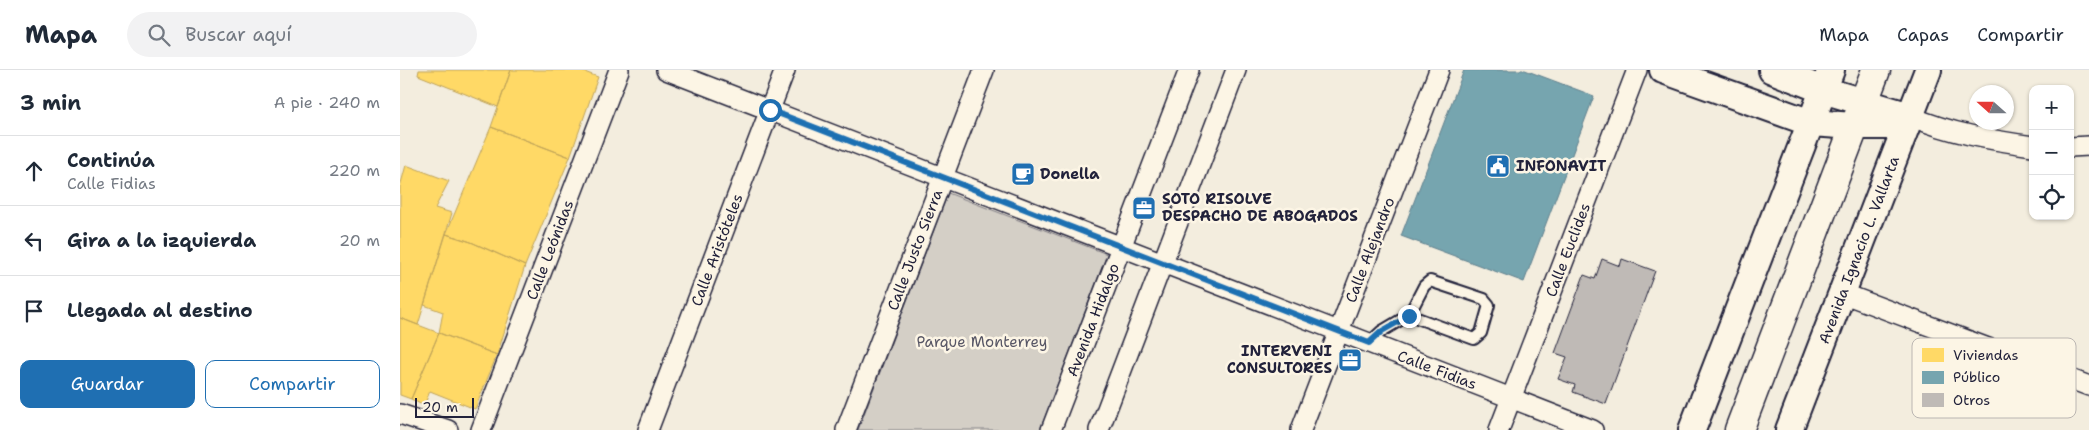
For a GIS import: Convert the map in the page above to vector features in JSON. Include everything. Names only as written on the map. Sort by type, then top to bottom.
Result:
[{"type":"main road","points":[[1739,430],[1876,70]]},
{"type":"street","name":"Calle Leónidas","points":[[481,430],[619,70]]},
{"type":"street","name":"Calle Fidias","points":[[666,70],[1593,430]]},
{"type":"street","name":"Calle Aristóteles","points":[[648,430],[785,70]]},
{"type":"street","name":"Calle Justo Sierra","points":[[846,430],[984,70]]},
{"type":"street","name":"Avenida Hidalgo","points":[[1051,430],[1189,70]]},
{"type":"street","points":[[1099,430],[1236,70]]},
{"type":"street","name":"Calle Alejandro","points":[[1301,430],[1439,70]]},
{"type":"street","name":"Calle Euclides","points":[[1499,430],[1637,70]]},
{"type":"street","points":[[1663,70],[1810,123],[1859,114],[1916,123],[1981,139],[2029,145]]},
{"type":"street","points":[[1772,70],[1827,80],[1859,114]]},
{"type":"street","name":"Avenida Ignacio L. Vallarta","points":[[1789,430],[1842,293],[1916,123],[1928,70]]},
{"type":"street","points":[[1692,430],[1827,80]]},
{"type":"street","points":[[2074,147],[2089,146]]},
{"type":"street","points":[[1842,293],[1962,338]]},
{"type":"street","points":[[2076,381],[2089,386]]},
{"type":"street","points":[[400,414],[448,430]]},
{"type":"lane","points":[[1369,343],[1382,331],[1409,316],[1424,286],[1430,282],[1484,299],[1489,305],[1481,333],[1474,339],[1409,316]]},
{"type":"green space","name":"Parque Monterrey","points":[[948,193],[1107,254],[1040,430],[858,430]]},
{"type":"building: Viviendas","points":[[419,70],[511,70],[498,107],[418,75]]},
{"type":"building: Viviendas","points":[[511,70],[579,70],[598,77],[570,157],[491,127]]},
{"type":"building: Viviendas","points":[[491,127],[570,157],[525,266],[471,242],[446,234]]},
{"type":"building: Viviendas","points":[[406,165],[449,181],[435,208],[452,213],[418,325],[400,318],[400,187]]},
{"type":"building: Viviendas","points":[[446,234],[471,242],[525,266],[497,355],[439,333],[443,312],[424,305]]},
{"type":"building: Viviendas","points":[[400,318],[439,333],[411,399],[400,395]]},
{"type":"building: Viviendas","points":[[439,333],[497,355],[475,409],[430,391],[424,406],[411,399]]},
{"type":"building: Público","name":"INFONAVIT","points":[[1464,70],[1525,70],[1594,96],[1524,282],[1401,236]]},
{"type":"building: Otros","points":[[1602,259],[1620,266],[1622,259],[1655,271],[1606,404],[1573,392],[1575,385],[1558,379],[1567,357],[1555,353],[1584,275],[1595,279]]},
{"type":"place","name":"INFONAVIT","points":[[1498,166]]},
{"type":"place","name":"Donella","points":[[1023,174]]},
{"type":"place","name":"SOTO RISOLVE DESPACHO DE ABOGADOS","points":[[1144,208]]},
{"type":"place","name":"INTERVENI CONSULTORES","points":[[1350,360]]},
{"type":"route","points":[[770,110],[1369,343],[1382,331],[1409,316]]}]
